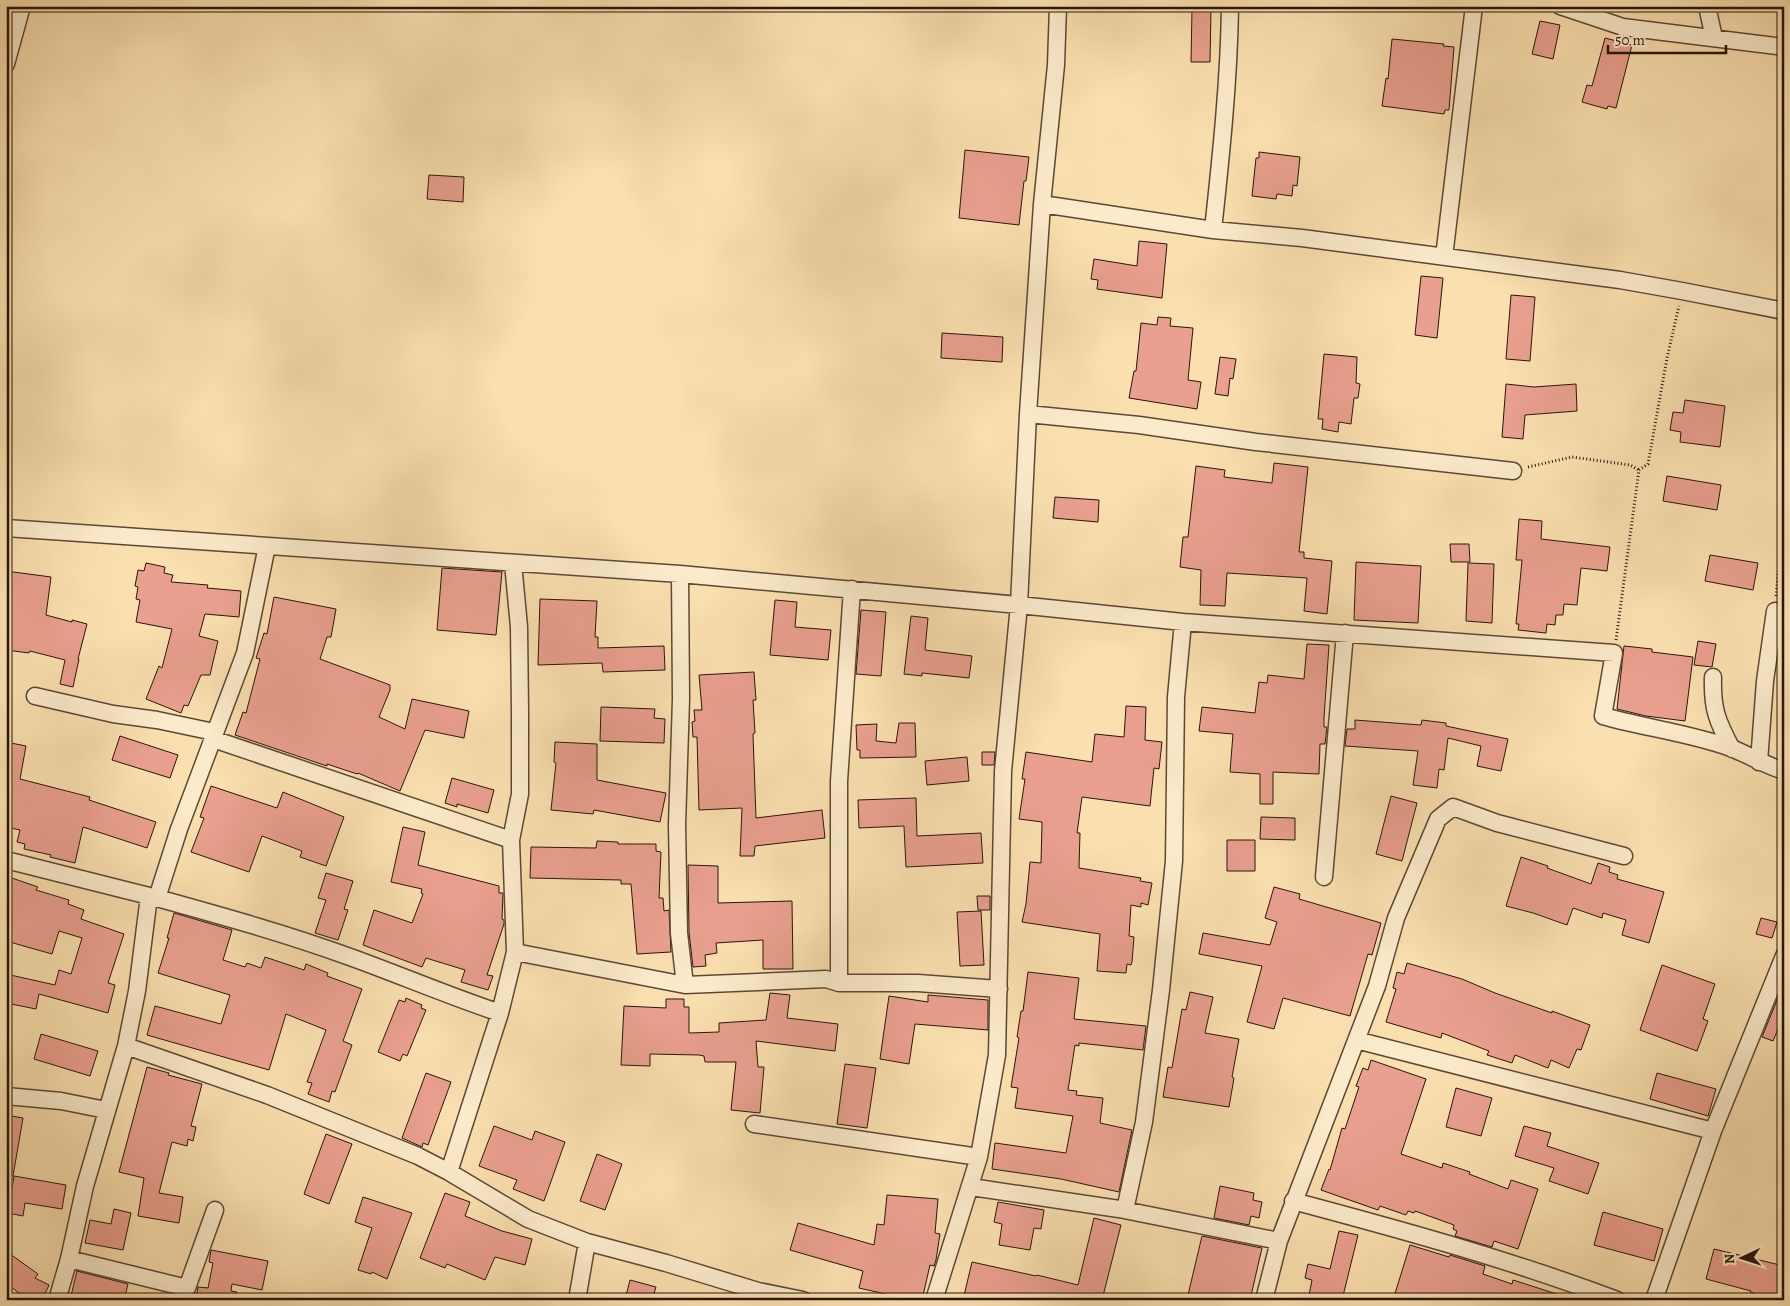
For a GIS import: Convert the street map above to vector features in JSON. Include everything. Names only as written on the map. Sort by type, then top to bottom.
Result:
[{"type":"street","points":[[6,64],[22,6]]},
{"type":"street","points":[[934,1300],[980,1157],[997,1055],[1003,771],[1019,605],[1028,414],[1042,204],[1056,65],[1058,6]]},
{"type":"street","points":[[1212,230],[1228,80],[1230,6]]},
{"type":"street","points":[[1444,257],[1474,6]]},
{"type":"street","points":[[1560,6],[1623,27],[1784,47]]},
{"type":"street","points":[[1707,6],[1714,38]]},
{"type":"street","points":[[1042,204],[1212,230],[1302,238],[1610,279],[1784,311]]},
{"type":"street","points":[[1028,414],[1513,471]]},
{"type":"street","points":[[6,528],[680,574],[1183,622],[1346,632],[1614,653],[1604,716],[1657,728],[1732,749],[1784,771]]},
{"type":"street","points":[[57,1300],[85,1186],[126,1046],[153,897],[245,653],[267,546]]},
{"type":"street","points":[[449,1172],[500,1013],[515,952],[511,840],[520,794],[519,627],[514,563]]},
{"type":"street","points":[[680,574],[681,699],[677,826],[679,932],[685,985]]},
{"type":"street","points":[[839,983],[840,781],[852,589]]},
{"type":"street","points":[[1759,762],[1765,681],[1775,611]]},
{"type":"street","points":[[1125,1210],[1144,1122],[1161,990],[1174,860],[1176,698],[1183,622]]},
{"type":"street","points":[[1324,877],[1346,632]]},
{"type":"street","points":[[1713,677],[1712,698],[1715,714],[1732,749]]},
{"type":"street","points":[[35,696],[113,714],[157,720],[214,736],[511,840]]},
{"type":"street","points":[[1264,1300],[1278,1241],[1378,986],[1396,918],[1438,819],[1453,807],[1497,823],[1624,856]]},
{"type":"street","points":[[6,860],[243,922],[341,954],[500,1013]]},
{"type":"street","points":[[515,952],[685,985],[826,979],[839,983],[918,983],[998,989]]},
{"type":"street","points":[[1654,1300],[1713,1131],[1784,956]]},
{"type":"street","points":[[1356,1040],[1713,1131]]},
{"type":"street","points":[[126,1046],[267,1095],[418,1156],[449,1172],[528,1219],[587,1242],[666,1263],[758,1291],[803,1300]]},
{"type":"street","points":[[6,1096],[61,1101],[106,1110]]},
{"type":"street","points":[[754,1124],[980,1157]]},
{"type":"street","points":[[971,1187],[1125,1210],[1278,1241]]},
{"type":"street","points":[[1293,1201],[1421,1235],[1559,1278],[1617,1300]]},
{"type":"street","points":[[68,1259],[187,1288],[215,1210]]},
{"type":"street","points":[[577,1300],[587,1242]]},
{"type":"path","points":[[1614,653],[1639,470],[1648,464],[1667,358],[1682,291]]},
{"type":"path","points":[[1513,471],[1572,457],[1630,465],[1639,470]]},
{"type":"path","points":[[1775,611],[1779,564],[1784,542]]},
{"type":"building","points":[[1192,9],[1211,9],[1210,62],[1191,62]]},
{"type":"building","points":[[1540,21],[1560,25],[1553,59],[1532,54]]},
{"type":"building","points":[[1605,38],[1632,45],[1616,108],[1608,106],[1607,109],[1582,102],[1587,85],[1592,86]]},
{"type":"building","points":[[1392,39],[1444,44],[1443,46],[1454,47],[1449,110],[1445,110],[1444,114],[1382,106],[1386,78],[1388,79]]},
{"type":"building","points":[[965,150],[1029,157],[1019,225],[959,218]]},
{"type":"building","points":[[1259,152],[1300,157],[1297,186],[1293,185],[1292,196],[1277,194],[1276,199],[1252,196],[1256,158],[1259,158]]},
{"type":"building","points":[[429,175],[464,177],[463,202],[427,199]]},
{"type":"building","points":[[1139,241],[1167,244],[1162,298],[1097,289],[1098,280],[1091,279],[1094,259],[1137,266]]},
{"type":"building","points":[[1421,276],[1443,278],[1437,338],[1415,335]]},
{"type":"building","points":[[1511,295],[1535,297],[1530,361],[1506,359]]},
{"type":"building","points":[[1158,317],[1171,318],[1170,326],[1193,328],[1188,380],[1201,382],[1197,409],[1129,398],[1134,371],[1136,371],[1141,323],[1157,325]]},
{"type":"building","points":[[942,333],[1003,337],[1002,362],[941,358]]},
{"type":"building","points":[[1324,354],[1357,357],[1356,383],[1360,384],[1358,398],[1354,398],[1351,424],[1339,422],[1338,432],[1322,429],[1323,419],[1318,419]]},
{"type":"building","points":[[1220,357],[1236,359],[1233,379],[1230,378],[1228,396],[1215,394]]},
{"type":"building","points":[[1506,384],[1534,387],[1576,384],[1577,411],[1525,415],[1523,439],[1502,437]]},
{"type":"building","points":[[1685,400],[1725,406],[1720,447],[1680,442],[1681,432],[1670,430],[1673,412],[1683,413]]},
{"type":"building","points":[[1274,463],[1308,467],[1299,552],[1304,552],[1304,558],[1332,561],[1327,614],[1304,611],[1307,578],[1227,573],[1225,606],[1200,605],[1201,570],[1180,567],[1183,537],[1188,537],[1196,466],[1225,470],[1224,477],[1272,483]]},
{"type":"building","points":[[1667,476],[1721,485],[1717,510],[1663,501]]},
{"type":"building","points":[[1055,497],[1099,500],[1098,522],[1053,518]]},
{"type":"building","points":[[1519,519],[1542,521],[1541,539],[1610,547],[1607,571],[1581,568],[1577,605],[1564,604],[1563,615],[1556,615],[1555,625],[1547,624],[1546,633],[1518,630],[1519,624],[1516,624],[1522,560],[1516,560]]},
{"type":"building","points":[[1450,544],[1469,544],[1470,562],[1451,562]]},
{"type":"building","points":[[1710,555],[1758,563],[1753,590],[1705,581]]},
{"type":"building","points":[[1356,562],[1421,566],[1418,623],[1354,620]]},
{"type":"building","points":[[146,563],[165,567],[164,573],[173,575],[171,582],[208,585],[207,588],[241,591],[239,617],[205,614],[199,636],[218,641],[210,675],[201,675],[188,706],[184,705],[181,713],[146,699],[159,666],[162,668],[172,629],[136,622],[140,600],[136,599],[138,587],[135,586],[138,570],[144,571]]},
{"type":"building","points":[[1468,563],[1494,564],[1492,623],[1466,621]]},
{"type":"building","points":[[442,568],[502,572],[496,635],[437,630]]},
{"type":"building","points":[[6,571],[51,577],[46,615],[87,624],[73,687],[60,684],[65,660],[30,651],[29,653],[6,650]]},
{"type":"building","points":[[274,597],[336,609],[331,637],[327,637],[320,659],[390,685],[390,690],[379,717],[405,729],[412,699],[469,711],[464,738],[425,730],[400,791],[358,773],[327,764],[327,766],[235,735],[243,712],[246,713],[260,659],[256,658],[264,633],[267,634]]},
{"type":"building","points":[[540,599],[597,601],[595,637],[598,637],[598,648],[664,646],[665,670],[603,672],[602,663],[538,665]]},
{"type":"building","points":[[775,600],[797,602],[795,627],[831,630],[828,660],[770,655]]},
{"type":"building","points":[[861,610],[886,612],[881,676],[856,674]]},
{"type":"building","points":[[911,616],[928,618],[925,650],[972,656],[969,678],[922,673],[922,676],[904,674]]},
{"type":"building","points":[[1698,641],[1716,644],[1712,667],[1694,665]]},
{"type":"building","points":[[1307,644],[1329,645],[1324,718],[1324,727],[1327,727],[1325,744],[1320,744],[1319,774],[1273,772],[1273,804],[1260,804],[1260,774],[1230,772],[1233,734],[1199,731],[1202,707],[1255,713],[1259,682],[1267,683],[1268,675],[1304,679]]},
{"type":"building","points":[[1624,646],[1652,649],[1652,652],[1693,657],[1685,721],[1646,716],[1617,709]]},
{"type":"building","points":[[754,672],[756,700],[753,700],[755,733],[753,734],[756,818],[822,810],[825,838],[755,846],[754,856],[740,856],[742,808],[699,810],[697,737],[693,737],[692,722],[695,721],[694,710],[702,710],[699,675]]},
{"type":"building","points":[[1126,706],[1146,707],[1145,740],[1162,742],[1159,769],[1154,768],[1150,806],[1082,797],[1077,833],[1080,833],[1079,868],[1141,878],[1140,881],[1152,883],[1148,905],[1141,903],[1141,907],[1131,905],[1129,936],[1134,937],[1132,962],[1131,965],[1127,964],[1126,973],[1097,971],[1100,934],[1022,922],[1026,904],[1030,862],[1041,863],[1042,822],[1019,819],[1025,779],[1022,779],[1026,752],[1092,762],[1095,734],[1124,737]]},
{"type":"building","points":[[601,707],[655,709],[654,718],[665,719],[664,743],[600,741]]},
{"type":"building","points":[[1355,720],[1421,725],[1422,720],[1446,723],[1446,726],[1508,739],[1501,771],[1477,766],[1481,746],[1448,738],[1444,770],[1439,769],[1437,788],[1413,785],[1418,751],[1345,746],[1347,729],[1355,729]]},
{"type":"building","points":[[899,723],[915,723],[916,757],[860,758],[860,750],[857,750],[856,725],[877,724],[876,741],[896,743]]},
{"type":"building","points":[[120,736],[178,755],[170,778],[112,760]]},
{"type":"building","points":[[6,742],[26,746],[20,779],[90,797],[89,800],[156,822],[147,848],[83,827],[75,863],[24,849],[25,844],[17,842],[20,830],[6,827]]},
{"type":"building","points":[[555,742],[597,744],[597,780],[666,793],[660,822],[594,810],[593,814],[551,810],[556,763],[554,762]]},
{"type":"building","points":[[982,752],[995,752],[994,765],[982,765]]},
{"type":"building","points":[[967,757],[969,781],[927,785],[925,761]]},
{"type":"building","points":[[452,778],[494,790],[488,813],[457,804],[457,807],[445,803]]},
{"type":"building","points":[[211,786],[277,808],[283,792],[344,817],[326,866],[300,857],[302,851],[262,836],[249,872],[191,852],[204,818],[200,817]]},
{"type":"building","points":[[1391,796],[1417,803],[1402,861],[1376,854]]},
{"type":"building","points":[[916,798],[917,836],[981,833],[983,863],[906,867],[904,826],[859,828],[858,800]]},
{"type":"building","points":[[1261,817],[1295,818],[1295,840],[1260,839]]},
{"type":"building","points":[[403,827],[425,832],[418,865],[499,886],[499,893],[503,893],[502,919],[504,924],[487,975],[493,976],[488,990],[461,982],[465,970],[426,958],[422,967],[363,945],[374,910],[412,923],[423,894],[421,893],[422,889],[391,882]]},
{"type":"building","points":[[1227,840],[1255,840],[1255,871],[1227,871]]},
{"type":"building","points":[[597,841],[618,842],[618,844],[656,844],[656,851],[661,852],[659,898],[663,898],[664,911],[669,910],[671,952],[637,954],[631,884],[621,884],[621,880],[530,878],[531,847],[596,848]]},
{"type":"building","points":[[1521,857],[1591,884],[1598,863],[1610,867],[1609,872],[1618,875],[1617,879],[1664,892],[1649,943],[1622,935],[1626,920],[1603,913],[1602,918],[1573,908],[1567,925],[1506,906]]},
{"type":"building","points":[[688,865],[718,866],[718,903],[792,901],[793,969],[763,969],[763,940],[716,943],[717,953],[705,955],[706,966],[693,967],[689,932]]},
{"type":"building","points":[[326,873],[353,881],[344,909],[348,910],[338,940],[315,933],[326,900],[318,898]]},
{"type":"building","points":[[6,876],[38,887],[36,890],[69,900],[68,904],[84,910],[81,919],[124,934],[108,983],[115,985],[108,1013],[39,994],[36,1009],[6,1003],[6,974],[55,985],[59,970],[71,974],[82,938],[59,931],[52,954],[6,941]]},
{"type":"building","points":[[1274,887],[1300,894],[1299,899],[1381,923],[1372,955],[1368,954],[1350,1016],[1283,998],[1274,1029],[1247,1022],[1262,966],[1199,954],[1203,933],[1270,945],[1277,922],[1265,918]]},
{"type":"building","points":[[977,896],[990,896],[990,910],[978,910]]},
{"type":"building","points":[[981,911],[984,965],[960,966],[957,912]]},
{"type":"building","points":[[174,913],[232,930],[223,960],[245,967],[247,963],[261,968],[265,957],[304,970],[306,964],[328,973],[327,976],[362,989],[343,1041],[352,1045],[335,1092],[332,1091],[329,1102],[308,1094],[312,1083],[307,1082],[326,1030],[286,1014],[269,1070],[147,1035],[155,1006],[221,1024],[230,995],[158,973],[169,938],[167,938]]},
{"type":"building","points":[[1761,918],[1777,922],[1772,938],[1756,934]]},
{"type":"building","points":[[1407,963],[1462,979],[1495,993],[1590,1025],[1581,1050],[1577,1049],[1569,1068],[1551,1060],[1548,1068],[1515,1055],[1512,1063],[1487,1055],[1489,1051],[1442,1033],[1441,1038],[1386,1022],[1396,989],[1393,988],[1397,972],[1404,974]]},
{"type":"building","points":[[1662,965],[1715,984],[1703,1019],[1708,1021],[1697,1051],[1640,1030]]},
{"type":"building","points":[[1028,972],[1079,978],[1074,1019],[1146,1026],[1143,1050],[1079,1043],[1079,1046],[1075,1045],[1068,1090],[1077,1091],[1076,1095],[1103,1098],[1100,1123],[1132,1130],[1119,1192],[1061,1179],[992,1169],[995,1143],[1066,1153],[1073,1116],[1015,1108],[1018,1088],[1011,1087]]},
{"type":"building","points":[[1784,983],[1784,1015],[1773,1041],[1762,1037]]},
{"type":"building","points":[[1190,992],[1213,997],[1205,1033],[1239,1039],[1229,1107],[1163,1097],[1168,1067],[1172,1068],[1182,1009],[1186,1010]]},
{"type":"building","points":[[770,993],[790,995],[787,1018],[838,1024],[835,1051],[756,1041],[758,1067],[764,1067],[760,1113],[731,1110],[736,1062],[705,1062],[704,1056],[699,1055],[650,1054],[650,1066],[621,1065],[624,1006],[666,1008],[666,999],[684,999],[684,1007],[689,1007],[689,1033],[719,1032],[719,1023],[766,1020]]},
{"type":"building","points":[[928,995],[988,1000],[988,1030],[915,1024],[909,1064],[880,1059],[889,996],[928,1002]]},
{"type":"building","points":[[406,998],[422,1005],[421,1008],[426,1010],[407,1056],[403,1054],[400,1061],[378,1052],[399,1000],[405,1002]]},
{"type":"building","points":[[41,1034],[98,1051],[90,1076],[34,1059]]},
{"type":"building","points":[[1371,1060],[1426,1079],[1401,1154],[1442,1168],[1443,1163],[1470,1172],[1469,1174],[1508,1189],[1511,1180],[1538,1189],[1518,1249],[1494,1241],[1492,1247],[1455,1236],[1457,1231],[1453,1229],[1454,1225],[1415,1211],[1414,1213],[1408,1211],[1406,1215],[1380,1206],[1378,1210],[1321,1190],[1330,1170],[1342,1128],[1345,1129],[1359,1087],[1356,1086],[1363,1068],[1368,1070]]},
{"type":"building","points":[[845,1064],[876,1068],[867,1128],[837,1124]]},
{"type":"building","points":[[147,1067],[202,1084],[191,1126],[196,1127],[193,1141],[188,1139],[187,1146],[172,1142],[159,1193],[183,1197],[179,1223],[138,1216],[144,1178],[119,1172]]},
{"type":"building","points":[[426,1073],[451,1082],[428,1145],[423,1143],[422,1147],[402,1138]]},
{"type":"building","points":[[1657,1073],[1716,1089],[1708,1116],[1650,1099]]},
{"type":"building","points":[[1456,1088],[1492,1098],[1481,1136],[1446,1127]]},
{"type":"building","points":[[6,1115],[23,1118],[13,1176],[6,1175]]},
{"type":"building","points":[[494,1126],[532,1140],[535,1131],[565,1142],[544,1201],[513,1189],[517,1180],[479,1166]]},
{"type":"building","points":[[1524,1126],[1551,1133],[1547,1146],[1599,1163],[1588,1194],[1549,1181],[1554,1168],[1515,1156]]},
{"type":"building","points":[[326,1134],[352,1144],[329,1204],[304,1194]]},
{"type":"building","points":[[597,1154],[622,1164],[605,1210],[580,1201]]},
{"type":"building","points":[[14,1176],[66,1185],[62,1209],[25,1203],[23,1216],[8,1213]]},
{"type":"building","points":[[1220,1186],[1254,1193],[1253,1200],[1262,1202],[1259,1218],[1251,1216],[1249,1225],[1214,1218]]},
{"type":"building","points":[[445,1193],[470,1202],[465,1216],[502,1231],[532,1239],[525,1265],[495,1257],[485,1280],[447,1264],[445,1268],[420,1258]]},
{"type":"building","points":[[887,1195],[938,1199],[935,1233],[940,1234],[936,1260],[934,1266],[930,1265],[922,1300],[912,1300],[859,1288],[863,1271],[790,1250],[798,1223],[874,1245],[877,1224],[884,1225]]},
{"type":"building","points":[[363,1197],[412,1213],[387,1279],[372,1272],[371,1274],[358,1270],[372,1228],[355,1222]]},
{"type":"building","points":[[998,1202],[1044,1210],[1041,1229],[1034,1228],[1030,1250],[999,1245],[1002,1224],[994,1222]]},
{"type":"building","points":[[114,1209],[131,1213],[123,1250],[85,1243],[90,1220],[111,1224]]},
{"type":"building","points":[[1603,1212],[1663,1229],[1654,1261],[1594,1245]]},
{"type":"building","points":[[1094,1218],[1121,1225],[1102,1300],[963,1300],[972,1262],[1078,1285]]},
{"type":"building","points":[[1339,1231],[1358,1235],[1342,1300],[1308,1300],[1312,1280],[1305,1278],[1308,1264],[1330,1269]]},
{"type":"building","points":[[1202,1236],[1262,1248],[1250,1300],[1210,1300],[1188,1295]]},
{"type":"building","points":[[1410,1245],[1485,1266],[1483,1274],[1512,1284],[1513,1280],[1566,1297],[1566,1300],[1393,1300]]},
{"type":"building","points":[[1714,1249],[1784,1266],[1784,1285],[1780,1300],[1752,1300],[1754,1293],[1751,1291],[1706,1279]]},
{"type":"building","points":[[211,1250],[268,1261],[262,1290],[232,1284],[231,1291],[237,1292],[236,1300],[196,1300],[198,1287],[208,1288],[213,1263],[209,1262]]},
{"type":"building","points":[[6,1251],[38,1274],[35,1278],[49,1285],[42,1300],[28,1300],[6,1283]]},
{"type":"building","points":[[77,1271],[128,1284],[124,1300],[70,1300]]},
{"type":"building","points":[[630,1280],[656,1287],[652,1300],[625,1300]]}]
